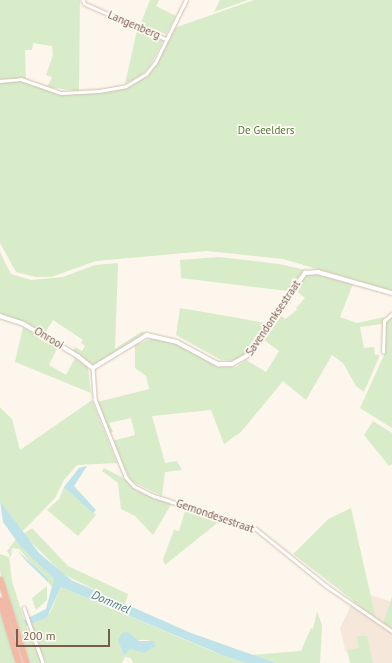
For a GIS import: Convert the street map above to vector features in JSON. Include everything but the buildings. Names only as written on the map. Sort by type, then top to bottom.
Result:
[{"type":"highway","points":[[0,579],[27,663]]},
{"type":"highway","points":[[0,600],[19,663]]},
{"type":"street","name":"Langenberg","points":[[83,0],[85,4],[166,39]]},
{"type":"street","points":[[0,81],[21,79],[61,93],[99,91],[126,86],[146,74],[186,0]]},
{"type":"street","name":"Savendonksestraat","points":[[93,368],[147,335],[177,342],[218,364],[239,362],[248,356],[299,279],[310,271],[392,293]]},
{"type":"street","points":[[383,352],[384,321],[392,314]]},
{"type":"street","name":"Onrooi","points":[[0,316],[24,324],[78,356],[93,368]]},
{"type":"street","name":"Gemondesestraat","points":[[93,368],[95,399],[126,477],[134,486],[154,496],[250,526],[278,544],[328,587],[392,631]]},
{"type":"street","points":[[24,608],[43,663]]},
{"type":"shaded area","points":[[358,591],[392,602],[392,663],[358,663],[355,651],[346,653],[340,628]]},
{"type":"green space","points":[[0,0],[80,0],[79,91],[47,87],[52,77],[46,75],[53,55],[52,46],[33,43],[32,50],[25,50],[26,79],[0,79]]},
{"type":"green space","points":[[150,0],[159,0],[156,6],[176,16],[166,34],[140,25]]},
{"type":"green space","points":[[220,0],[248,0],[214,12]]},
{"type":"green space","name":"De Geelders","points":[[254,0],[392,0],[392,291],[283,259],[207,251],[96,261],[51,277],[36,277],[16,272],[0,243],[0,82],[21,80],[61,94],[99,92],[125,87],[146,75],[155,64],[174,28]]},
{"type":"green space","points":[[137,30],[163,41],[150,66],[142,75],[125,84]]},
{"type":"green space","points":[[0,252],[11,274],[31,280],[63,277],[95,265],[118,263],[115,349],[141,332],[146,332],[94,366],[73,350],[75,347],[82,351],[85,346],[81,343],[83,340],[53,320],[45,333],[0,313]]},
{"type":"green space","points":[[219,257],[279,264],[306,270],[287,291],[181,278],[180,260]]},
{"type":"green space","points":[[321,274],[353,284],[340,317],[357,323],[384,317],[382,324],[360,327],[364,348],[374,347],[375,355],[380,355],[364,392],[356,386],[343,363],[332,355],[306,400],[283,381],[241,432],[224,444],[211,410],[152,416],[165,463],[177,461],[182,470],[165,472],[162,496],[131,481],[112,441],[135,435],[131,418],[109,423],[113,432],[109,433],[97,402],[149,389],[146,376],[135,368],[135,345],[153,338],[179,344],[220,367],[236,367],[246,360],[266,372],[279,351],[261,338],[278,313],[285,319],[297,310],[296,308],[305,298],[295,290],[302,279],[307,275]]},
{"type":"green space","points":[[180,308],[266,323],[245,356],[236,361],[221,360],[176,335]]},
{"type":"green space","points":[[392,316],[392,428],[360,408],[385,353],[385,321]]},
{"type":"green space","points":[[23,327],[58,347],[49,365],[66,375],[75,358],[88,367],[91,393],[15,362]]},
{"type":"green space","points":[[92,400],[117,463],[77,465],[64,480],[55,498],[22,532],[0,501],[0,407],[12,419],[20,450]]},
{"type":"green space","points":[[373,421],[392,433],[392,464],[389,466],[364,435]]},
{"type":"green space","points":[[104,468],[125,479],[137,491],[172,503],[153,535],[135,516],[121,509],[118,483],[102,471]]},
{"type":"green space","points":[[64,487],[96,515],[78,536],[47,510],[59,499]]},
{"type":"green space","points":[[186,508],[218,518],[216,524],[165,565],[163,559],[174,530],[179,531]]},
{"type":"green space","points":[[351,508],[376,618],[293,554],[328,519]]},
{"type":"green space","points":[[32,528],[68,566],[128,594],[125,605],[63,574],[23,534]]},
{"type":"green space","points":[[16,539],[54,579],[53,588],[19,549],[12,548],[11,558],[7,551]]},
{"type":"green space","points":[[0,554],[9,557],[12,581],[26,626],[42,663],[31,663],[0,572]]},
{"type":"green space","points":[[47,586],[47,600],[36,610],[32,598]]},
{"type":"green space","points":[[61,587],[211,651],[246,663],[133,663],[131,658],[125,657],[122,663],[46,663],[30,625],[50,613]],"holes":[[[137,640],[148,640],[155,647],[144,653],[131,648],[128,650]]]},
{"type":"green space","points":[[392,597],[392,629],[383,623]]},
{"type":"green space","points":[[0,610],[13,651],[15,663],[0,663]]},
{"type":"green space","points":[[317,611],[322,625],[320,663],[276,663],[251,655],[301,651],[311,628],[313,629]]},
{"type":"green space","points":[[357,636],[367,636],[373,663],[350,663],[347,650],[359,648]]},
{"type":"water","points":[[87,466],[74,486],[96,510],[93,513],[64,487],[79,468]]},
{"type":"water","name":"Dommel","points":[[0,501],[39,553],[71,580],[191,633],[276,663],[246,663],[222,655],[61,587],[47,617],[26,626],[24,620],[46,609],[54,579],[21,547],[3,522]]},
{"type":"water","points":[[17,550],[48,579],[48,582],[27,562]]},
{"type":"water","points":[[128,632],[139,641],[154,641],[155,647],[144,653],[130,649],[124,655],[118,640],[122,633]]}]
